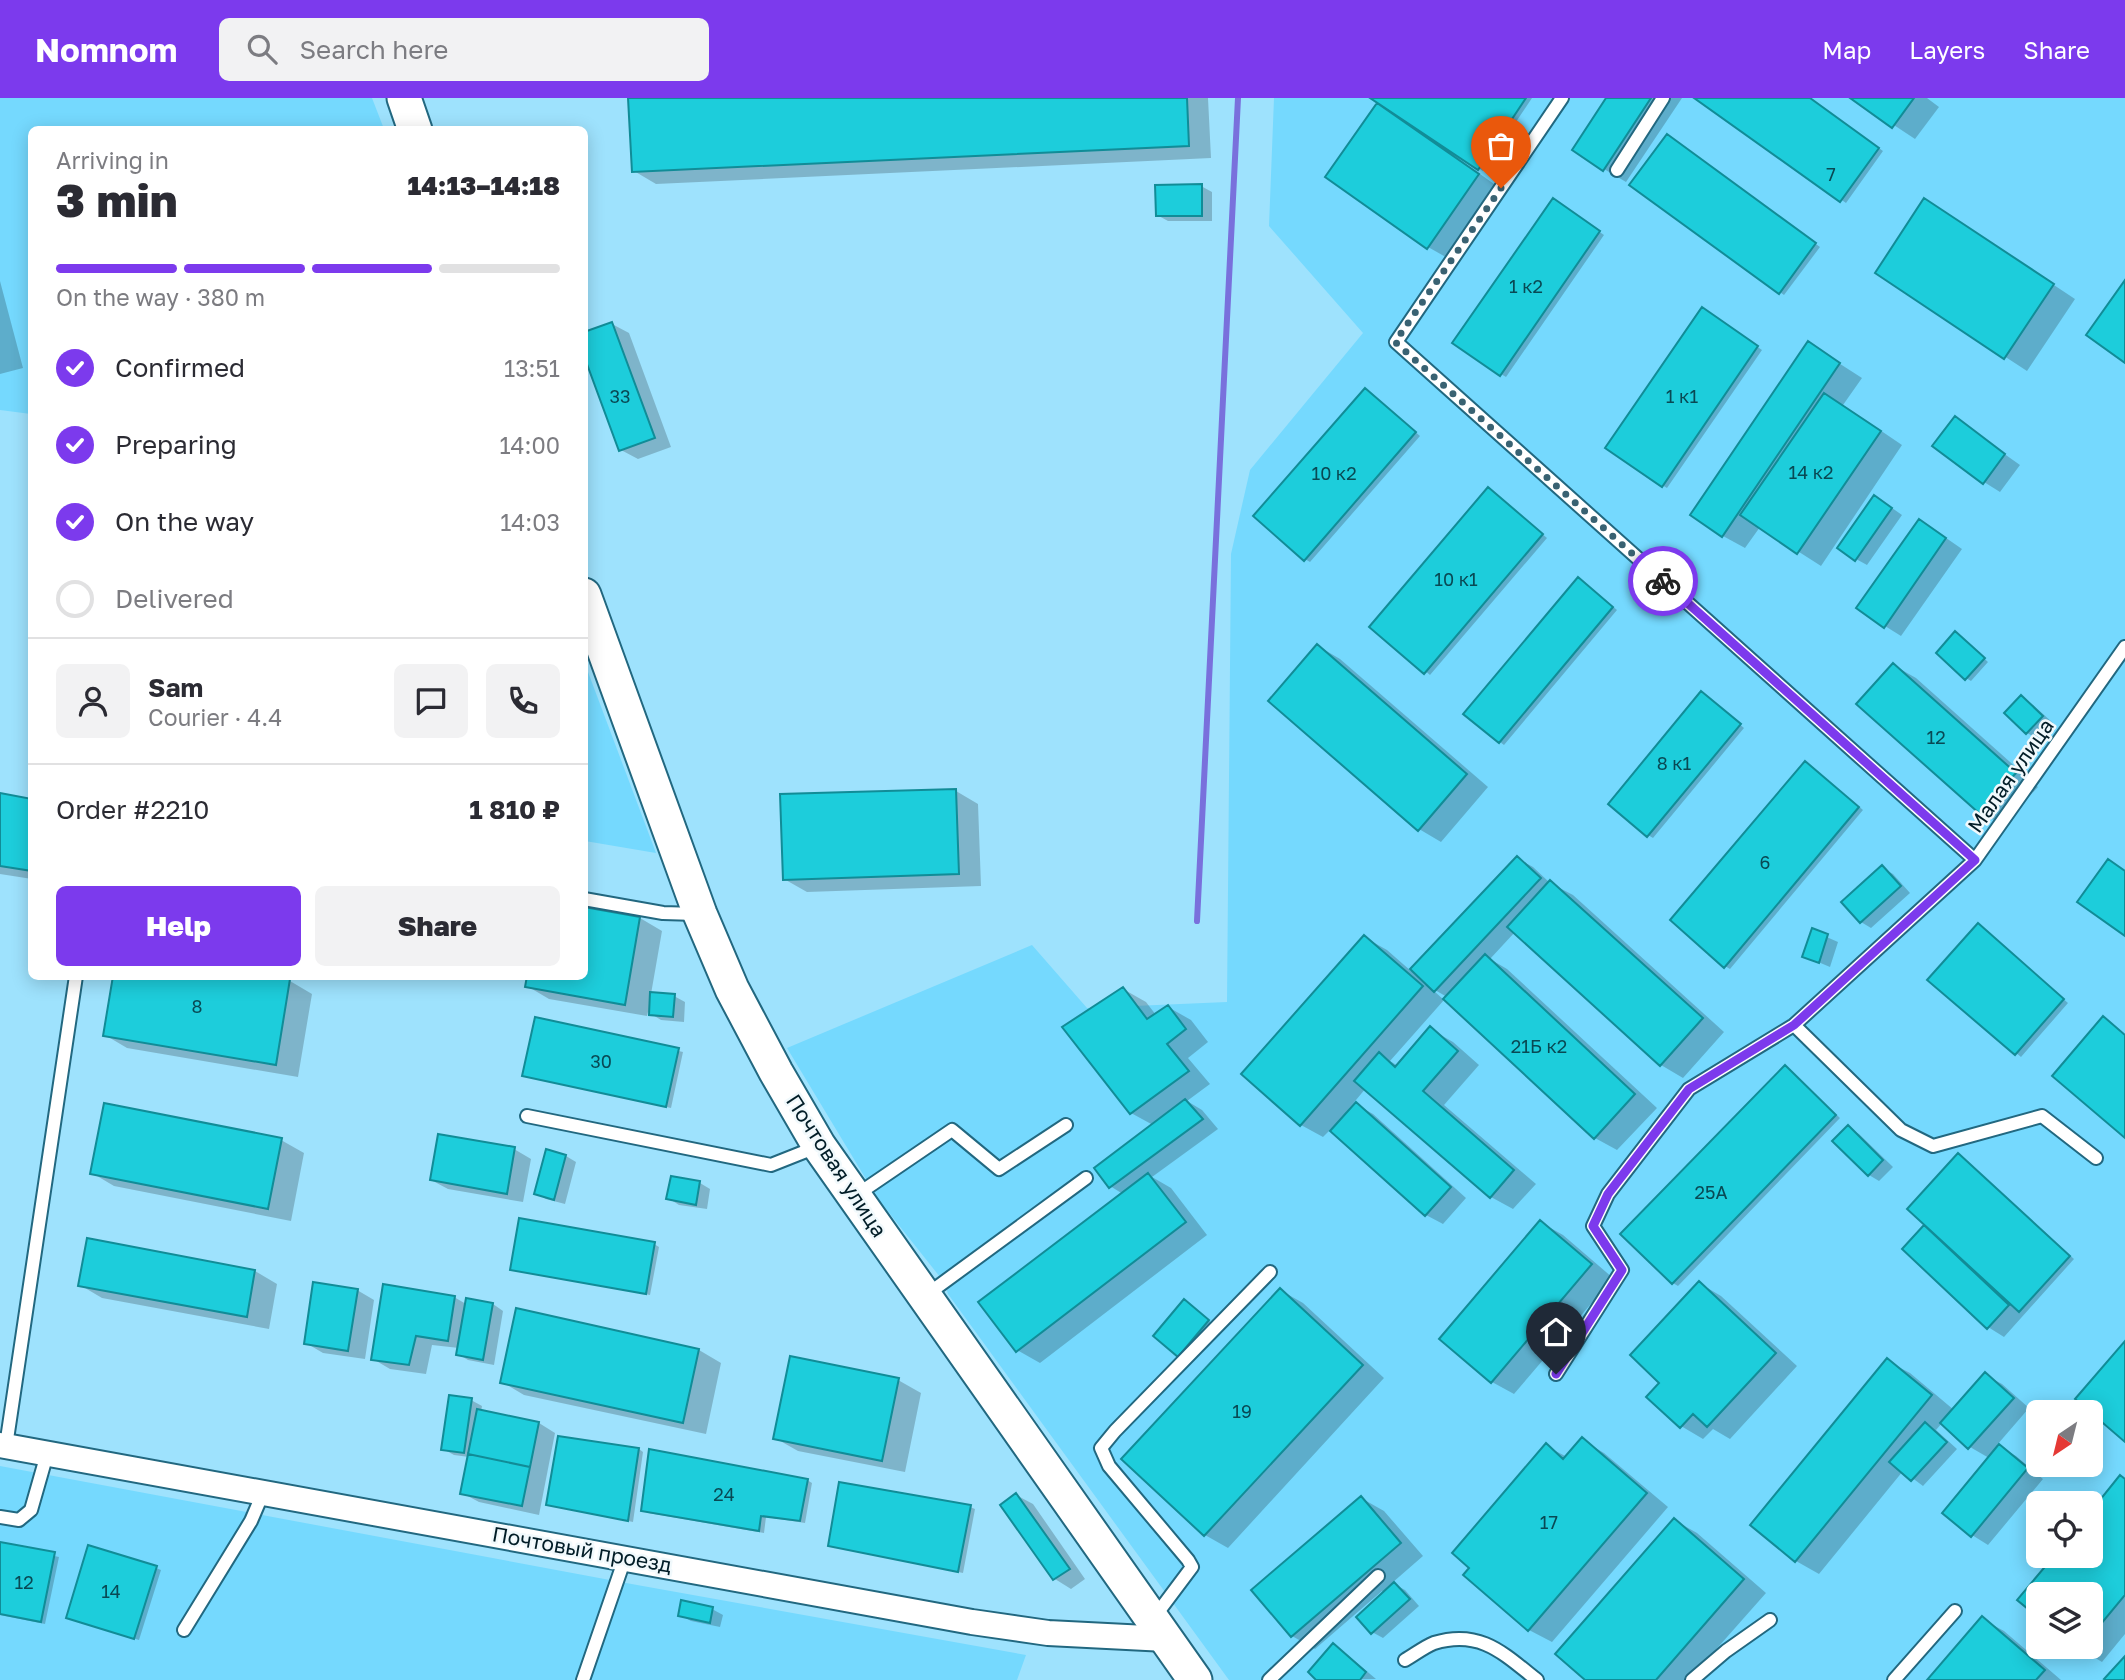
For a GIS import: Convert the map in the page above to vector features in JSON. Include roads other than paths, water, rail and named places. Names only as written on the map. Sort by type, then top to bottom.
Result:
[{"type":"street","points":[[404,98],[414,126]]},
{"type":"street","name":"Почтовая улица","points":[[588,606],[700,914],[732,989],[776,1072],[819,1146],[1195,1680]]},
{"type":"street","name":"Почтовый проезд","points":[[3,1446],[972,1622],[1048,1633],[1160,1629]]},
{"type":"lane","points":[[1562,98],[1395,342],[1975,860]]},
{"type":"lane","points":[[1617,170],[1663,98]]},
{"type":"lane","name":"Малая улица","points":[[1556,1374],[1622,1270],[1593,1226],[1608,1194],[1689,1089],[1794,1025],[1975,860],[2125,648]]},
{"type":"lane","points":[[588,900],[663,913],[700,914]]},
{"type":"lane","points":[[3,1446],[75,980]]},
{"type":"lane","points":[[1794,1025],[1901,1130],[1933,1146],[2042,1116],[2096,1158]]},
{"type":"lane","points":[[527,1116],[772,1166],[819,1146]]},
{"type":"lane","points":[[854,1196],[952,1130],[999,1168],[1066,1125]]},
{"type":"lane","points":[[924,1296],[1086,1178]]},
{"type":"lane","points":[[1160,1629],[1192,1567],[1109,1465],[1101,1448],[1270,1272]]},
{"type":"lane","points":[[0,1517],[19,1520],[31,1510],[47,1454]]},
{"type":"lane","points":[[184,1630],[251,1521],[263,1493]]},
{"type":"lane","points":[[583,1680],[625,1558]]},
{"type":"lane","points":[[1269,1680],[1378,1576]]},
{"type":"lane","points":[[1894,1680],[1955,1611]]},
{"type":"lane","points":[[1692,1680],[1770,1619]]},
{"type":"lane","points":[[1405,1660],[1433,1644],[1471,1638],[1501,1651],[1537,1680]]},
{"type":"waterway","points":[[1197,921],[1238,98]]}]
